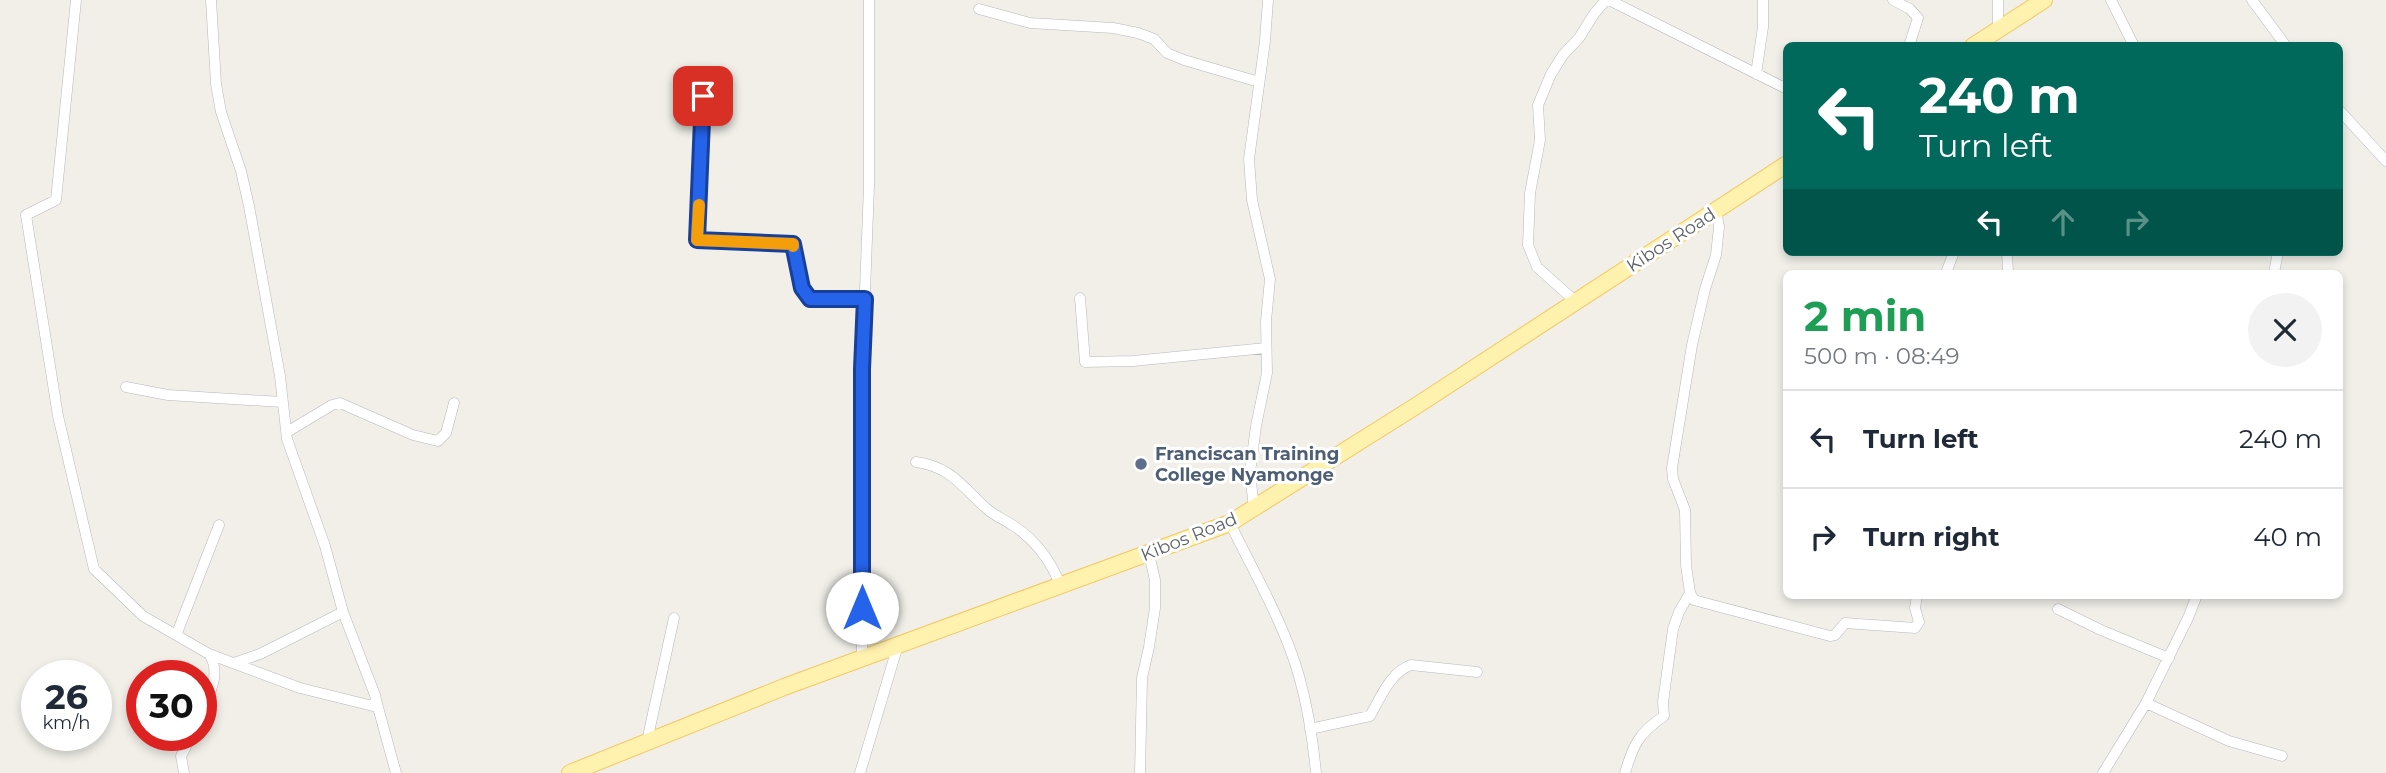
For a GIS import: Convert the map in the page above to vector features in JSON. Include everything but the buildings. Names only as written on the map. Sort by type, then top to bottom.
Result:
[{"type":"main road","points":[[1979,42],[2044,0]]},
{"type":"main road","name":"Kibos Road","points":[[570,773],[862,658],[1230,523],[1783,167]]},
{"type":"street","points":[[75,0],[56,200],[26,215],[58,416],[94,569],[143,616],[209,654],[300,688],[370,706],[376,701]]},
{"type":"street","points":[[211,0],[216,84],[221,112],[241,171],[249,206],[280,376],[287,439],[325,546],[343,612],[376,701],[396,773]]},
{"type":"street","points":[[862,658],[862,369],[870,97],[869,0]]},
{"type":"street","points":[[1254,509],[1250,481],[1256,426],[1267,373],[1270,279],[1249,181],[1251,137],[1268,0]]},
{"type":"street","points":[[1893,0],[1910,9],[1918,18],[1910,42]]},
{"type":"street","points":[[1998,0],[1998,30]]},
{"type":"street","points":[[2111,0],[2132,42]]},
{"type":"street","points":[[2252,0],[2283,42]]},
{"type":"street","points":[[1576,302],[1537,267],[1528,246],[1530,192],[1540,140],[1538,105],[1551,74],[1594,14],[1611,1],[1783,87]]},
{"type":"street","points":[[1756,74],[1763,27],[1763,1]]},
{"type":"street","points":[[979,9],[1030,23],[1113,28],[1149,36],[1167,53],[1259,82]]},
{"type":"street","points":[[704,72],[697,240],[793,244],[802,288],[810,299],[865,299]]},
{"type":"street","points":[[2343,114],[2386,161]]},
{"type":"street","points":[[1716,210],[1719,227],[1716,255],[1692,345],[1672,468],[1673,479],[1685,510],[1686,565],[1690,593],[1695,600],[1830,636],[1835,635],[1845,623],[1915,628],[1919,625],[1917,599]]},
{"type":"street","points":[[1080,298],[1085,362],[1133,361],[1266,348]]},
{"type":"street","points":[[126,387],[168,394],[282,402]]},
{"type":"street","points":[[287,432],[340,403],[413,435],[438,441],[446,433],[454,402]]},
{"type":"street","points":[[916,462],[943,469],[971,491],[985,507],[1027,536],[1051,565],[1060,585]]},
{"type":"street","points":[[1230,523],[1291,652],[1310,729],[1316,773]]},
{"type":"street","points":[[177,634],[219,525]]},
{"type":"street","points":[[1140,773],[1142,678],[1154,608],[1155,580],[1149,554]]},
{"type":"street","points":[[1625,773],[1632,747],[1648,728],[1664,716],[1663,702],[1673,629],[1690,593]]},
{"type":"street","points":[[2103,773],[2146,703],[2195,599]]},
{"type":"street","points":[[2058,609],[2169,658]]},
{"type":"street","points":[[234,663],[260,654],[343,612]]},
{"type":"street","points":[[647,741],[674,618]]},
{"type":"street","points":[[860,773],[898,645]]},
{"type":"street","points":[[209,654],[213,660]]},
{"type":"street","points":[[1310,729],[1370,716],[1386,688],[1410,665],[1477,672]]},
{"type":"street","points":[[2146,703],[2230,741],[2282,755]]},
{"type":"street","points":[[184,751],[181,756],[184,773]]},
{"type":"slow traffic","points":[[699,205],[697,240],[793,246]]},
{"type":"place","name":"Franciscan Training College Nyamonge","points":[[1141,464]]},
{"type":"route","points":[[703,96],[697,240],[793,244],[802,288],[810,299],[865,299],[862,369],[862,608]]}]
